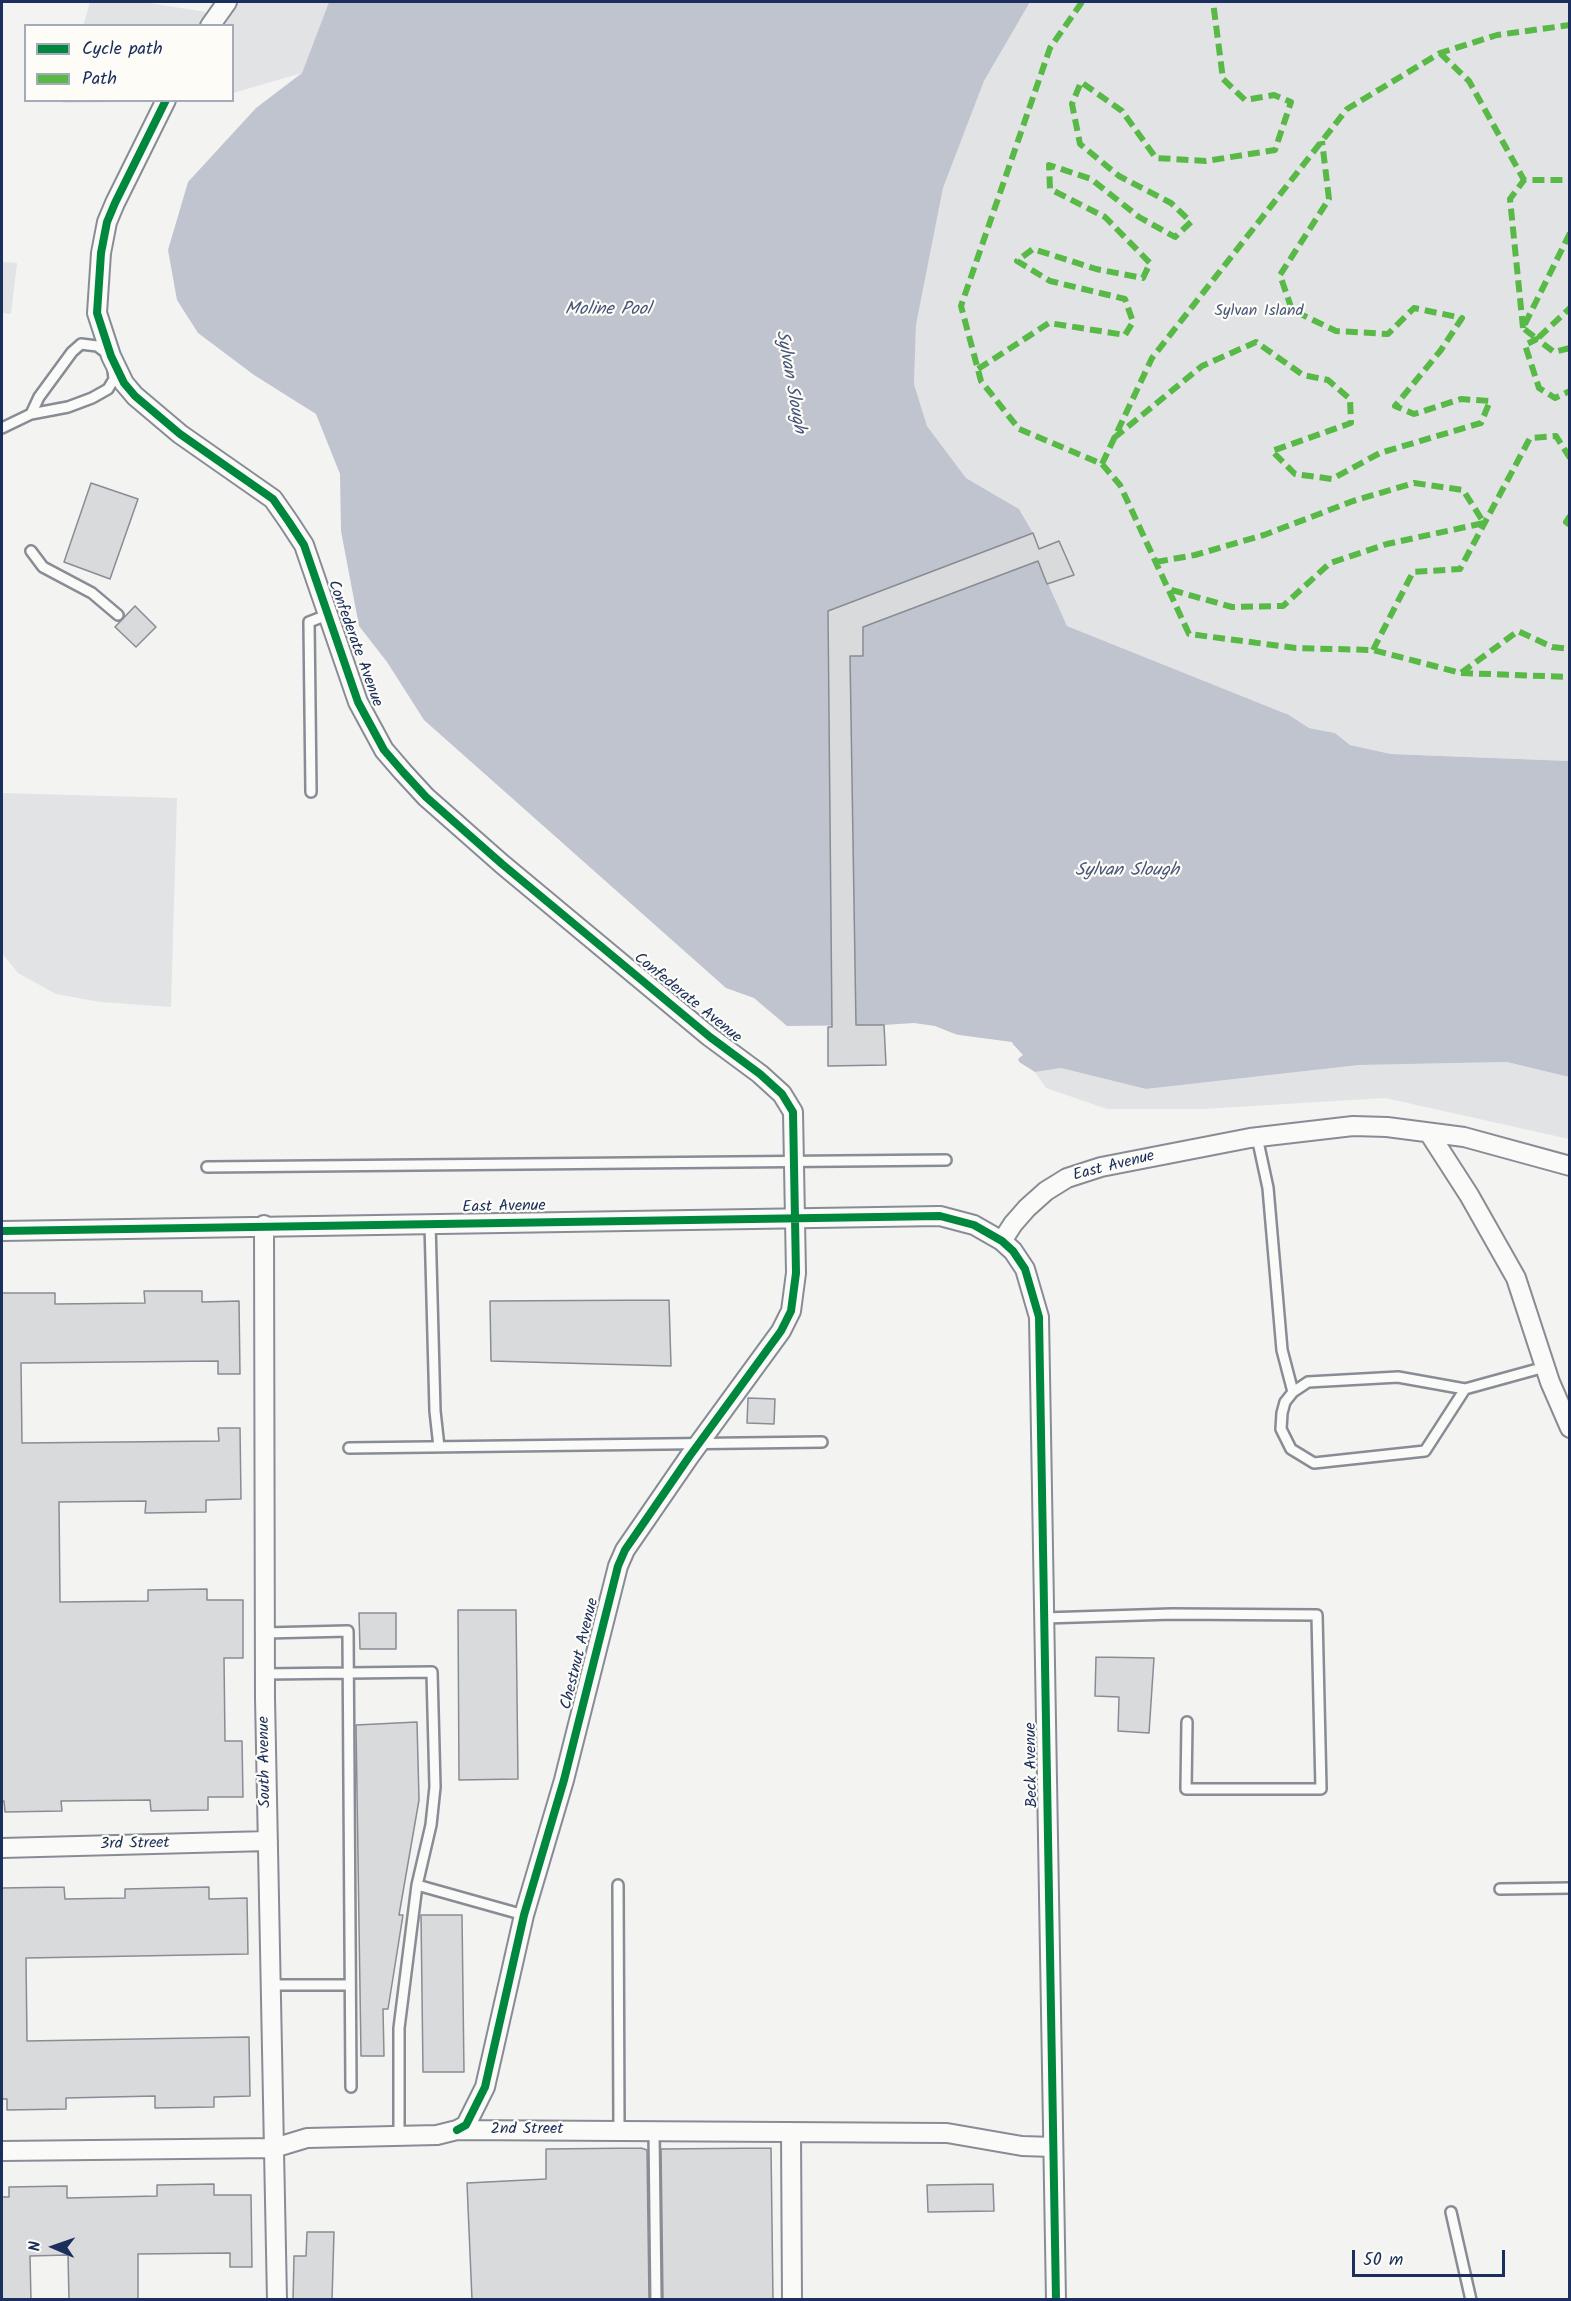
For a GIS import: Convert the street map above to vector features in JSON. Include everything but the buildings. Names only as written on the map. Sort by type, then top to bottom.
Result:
[{"type":"street","points":[[211,24],[227,2]]},
{"type":"street","name":"Confederate Avenue","points":[[165,102],[130,169],[107,222],[98,285],[97,313],[111,356],[124,383],[135,396],[180,434],[273,499],[304,545],[358,702],[384,750],[426,797],[511,872],[782,1094],[793,1112],[794,1218]]},
{"type":"street","name":"East Avenue","points":[[2,1231],[264,1225],[940,1216],[974,1225],[1002,1241],[1027,1208],[1046,1191],[1067,1178],[1101,1167],[1257,1137],[1353,1126],[1429,1133],[1464,1137],[1569,1166]]},
{"type":"street","points":[[1429,1133],[1469,1195],[1516,1278],[1545,1367],[1569,1428]]},
{"type":"street","name":"Chestnut Avenue","points":[[457,2130],[466,2125],[485,2087],[524,1916],[564,1780],[618,1566],[625,1550],[699,1443],[781,1331],[791,1311],[796,1273],[794,1218]]},
{"type":"street","name":"South Avenue","points":[[264,1225],[264,1674],[277,2300]]},
{"type":"street","name":"Beck Avenue","points":[[1002,1241],[1013,1251],[1025,1269],[1039,1317],[1056,2300]]},
{"type":"street","name":"3rd Street","points":[[2,1848],[268,1841]]},
{"type":"street","name":"2nd Street","points":[[2,2151],[274,2148],[307,2138],[437,2135],[457,2130],[947,2133],[1022,2146],[1053,2147]]},
{"type":"street","points":[[791,2132],[792,2300]]},
{"type":"lane","points":[[2,428],[31,414],[68,407],[108,390],[114,379],[111,356],[97,346],[81,344],[72,352],[39,397],[31,414]]},
{"type":"lane","points":[[31,551],[43,567],[92,593],[118,615]]},
{"type":"lane","points":[[311,792],[309,622],[327,615]]},
{"type":"lane","points":[[1257,1137],[1268,1188],[1281,1350],[1293,1392]]},
{"type":"lane","points":[[207,1167],[946,1160]]},
{"type":"lane","points":[[430,1223],[435,1411],[439,1447]]},
{"type":"lane","points":[[1465,1389],[1425,1451],[1314,1463],[1291,1449],[1283,1435],[1282,1413],[1293,1392],[1308,1382],[1341,1378],[1398,1377],[1465,1389],[1545,1367]]},
{"type":"lane","points":[[349,1448],[822,1442]]},
{"type":"lane","points":[[1044,1618],[1172,1614],[1317,1615],[1321,1789],[1186,1789],[1187,1722]]},
{"type":"lane","points":[[264,1633],[348,1631],[351,2087]]},
{"type":"lane","points":[[264,1674],[432,1672],[435,1787],[431,1825],[417,1885],[399,2028],[399,2136]]},
{"type":"lane","points":[[417,1885],[524,1916]]},
{"type":"lane","points":[[618,1885],[619,2131]]},
{"type":"lane","points":[[1500,1889],[1569,1888]]},
{"type":"lane","points":[[271,1985],[350,1985]]},
{"type":"lane","points":[[654,2131],[656,2300]]},
{"type":"lane","points":[[1451,2212],[1471,2300]]},
{"type":"green space","points":[[90,2],[142,2],[225,15],[229,2],[329,2],[302,73],[234,93],[234,24],[84,24]]},
{"type":"green space","name":"Sylvan Island","points":[[1030,2],[1569,2],[1569,761],[1391,754],[1350,745],[1335,733],[1309,728],[1289,715],[1067,626],[1038,561],[1033,533],[1019,509],[966,478],[927,426],[914,384],[916,325],[943,188],[984,81]]},
{"type":"green space","points":[[63,102],[124,102],[63,103]]},
{"type":"green space","points":[[2,262],[17,263],[11,314],[2,313]]},
{"type":"green space","points":[[2,793],[177,798],[171,1007],[100,1002],[56,994],[18,973],[2,953]]},
{"type":"green space","points":[[1507,1062],[1569,1077],[1569,1139],[1385,1098],[1203,1109],[1107,1109],[1046,1088],[1035,1072],[1061,1068],[1146,1089],[1359,1065]]},
{"type":"water","name":"Moline Pool","points":[[329,2],[1030,2],[984,81],[943,188],[916,325],[914,384],[927,426],[966,478],[1019,509],[1033,533],[1038,561],[1067,626],[1289,715],[1309,728],[1335,733],[1350,745],[1391,754],[1569,761],[1569,1077],[1507,1062],[1359,1065],[1146,1089],[1061,1068],[1035,1072],[1019,1062],[1012,1042],[884,1025],[787,1026],[754,998],[726,988],[424,720],[387,662],[359,626],[341,531],[340,474],[316,414],[254,375],[198,333],[177,300],[168,250],[188,182],[256,108],[302,73]]},
{"type":"pier","points":[[914,1023],[935,1026],[960,1036],[961,1039],[884,1028],[884,1025]]},
{"type":"pier","points":[[1012,1043],[1023,1055],[1018,1059],[1019,1062],[1036,1075],[1017,1064],[1010,1045]]},
{"type":"marked path","points":[[1082,2],[1050,48],[961,306],[981,381],[1019,429],[1102,464],[1120,485],[1189,634],[1296,648],[1373,650],[1461,673],[1518,631],[1552,647],[1570,649]]},
{"type":"marked path","points":[[978,369],[1049,323],[1125,335],[1133,322],[1125,299],[1050,281],[1017,261],[1033,249],[1096,269],[1143,278],[1150,263],[1105,217],[1050,189],[1049,165],[1091,179],[1139,217],[1175,237],[1191,222],[1171,203],[1119,176],[1080,144],[1072,104],[1081,82],[1122,111],[1156,158],[1206,161],[1275,150],[1291,102],[1274,95],[1245,100],[1223,79],[1213,2]]},
{"type":"marked path","points":[[1102,464],[1152,358],[1347,109],[1440,53],[1497,35],[1570,25]]},
{"type":"marked path","points":[[1440,53],[1469,81],[1524,180],[1570,180]]},
{"type":"marked path","points":[[1114,438],[1202,366],[1256,342],[1303,375],[1328,380],[1350,399],[1351,423],[1272,451],[1295,474],[1332,479],[1380,453],[1481,423],[1490,401],[1461,399],[1414,414],[1395,406],[1441,350],[1462,318],[1414,308],[1388,334],[1336,331],[1292,310],[1280,275],[1329,199],[1322,141]]},
{"type":"marked path","points":[[1523,328],[1510,199],[1524,180]]},
{"type":"marked path","points":[[1570,233],[1523,328],[1537,339],[1570,308]]},
{"type":"marked path","points":[[1570,348],[1554,352],[1537,339],[1525,345],[1539,388],[1555,398],[1570,391]]},
{"type":"marked path","points":[[1373,650],[1413,572],[1460,569],[1530,438],[1556,436],[1570,458]]},
{"type":"marked path","points":[[1156,562],[1195,555],[1264,535],[1353,501],[1414,483],[1463,490],[1484,523],[1387,544],[1330,563],[1283,606],[1232,607],[1168,589]]},
{"type":"marked path","points":[[1570,516],[1566,522],[1570,525]]},
{"type":"marked path","points":[[1461,673],[1570,677]]},
{"type":"cycle path","points":[[165,102],[115,203],[107,222],[101,253],[97,313],[111,356],[124,383],[135,396],[180,434],[273,499],[304,545],[358,702],[384,750],[403,772],[426,797],[502,864],[710,1037],[760,1074],[782,1094],[793,1112],[796,1273],[791,1311],[781,1331],[689,1457],[625,1550],[618,1566],[564,1780],[524,1915],[485,2087],[466,2125],[457,2130]]},
{"type":"cycle path","points":[[2,1231],[940,1216],[974,1225],[1002,1241],[1013,1251],[1025,1269],[1039,1317],[1056,2300]]},
{"type":"water label","name":"Sylvan Slough","points":[[789,382]]},
{"type":"water label","name":"Sylvan Slough","points":[[1127,872]]}]
